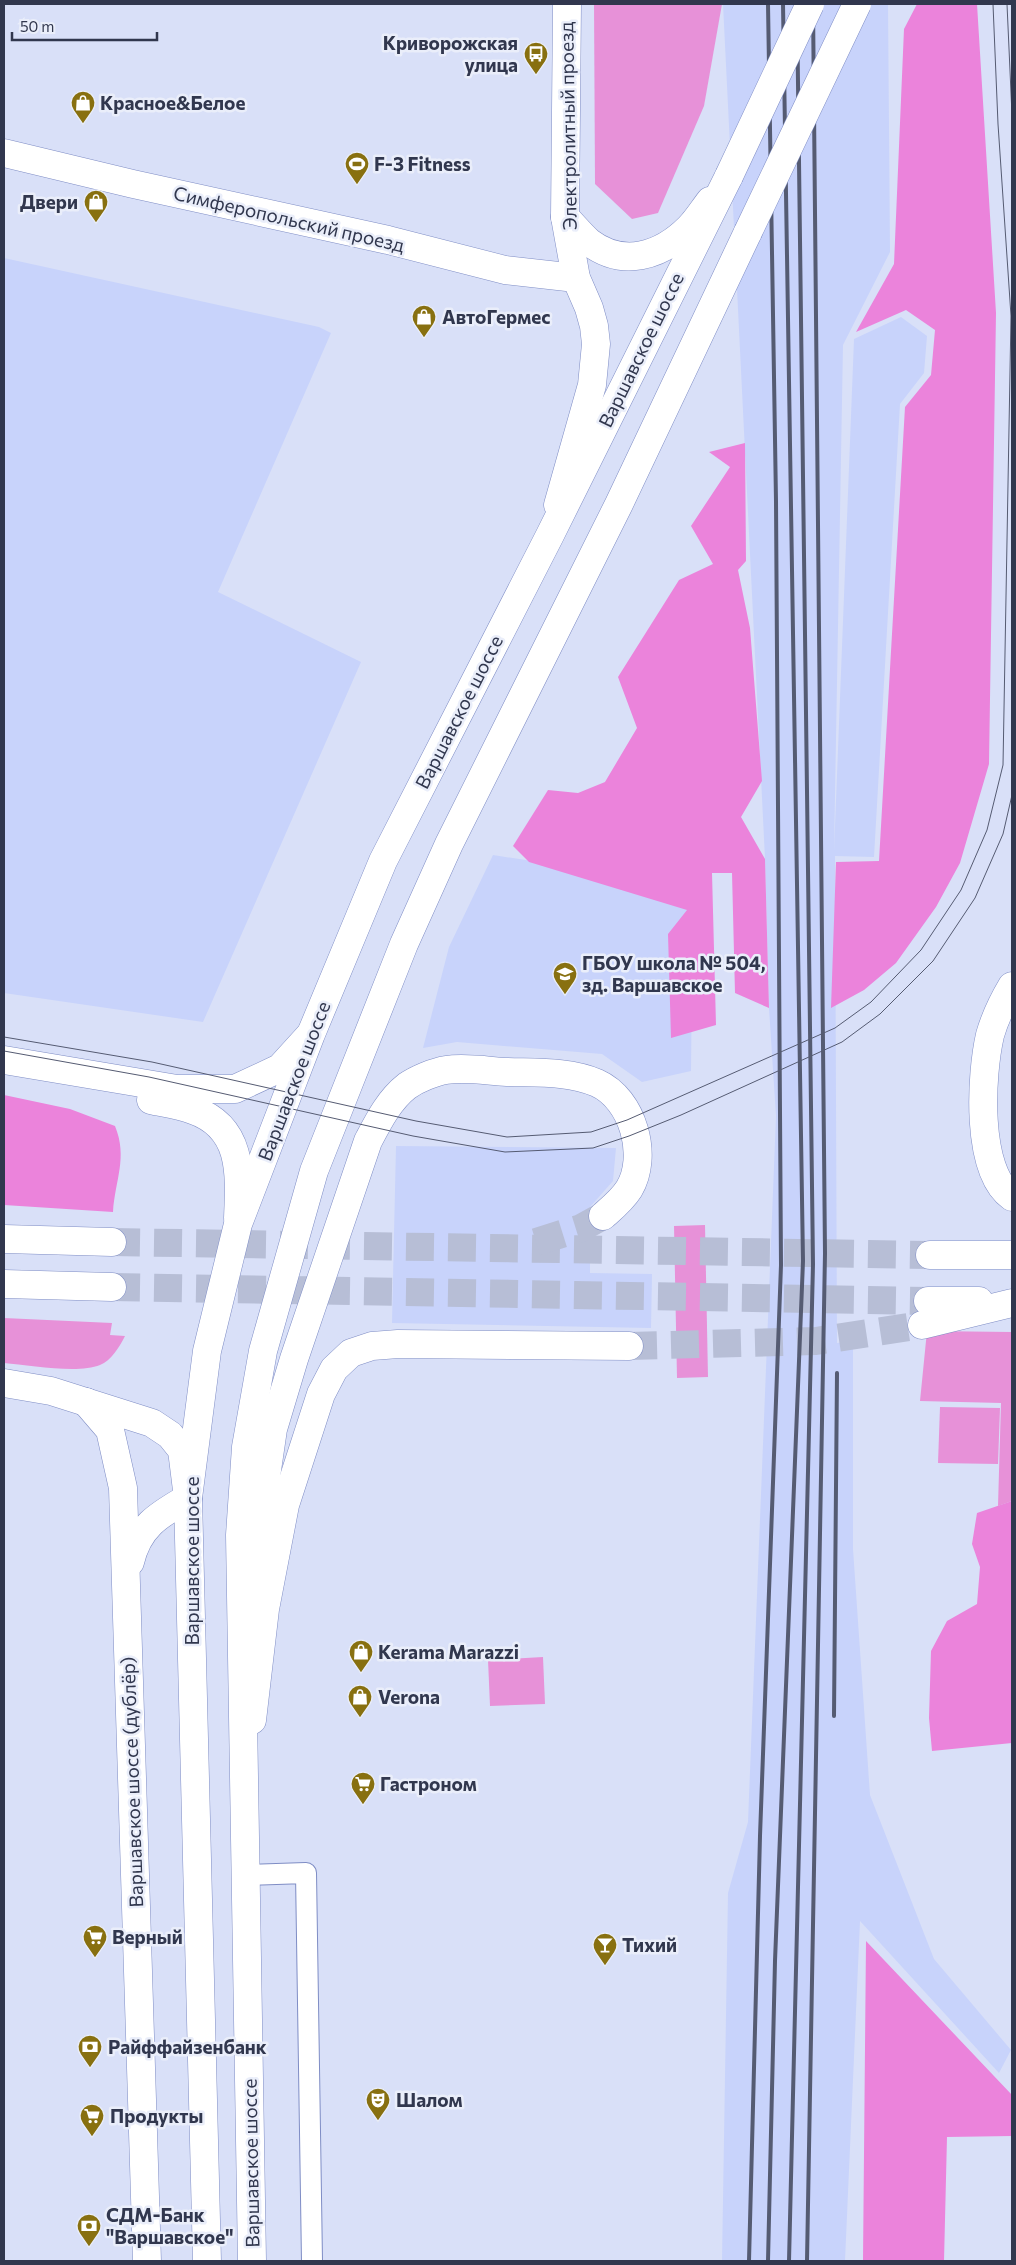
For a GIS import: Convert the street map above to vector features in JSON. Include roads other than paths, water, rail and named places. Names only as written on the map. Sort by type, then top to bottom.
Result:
[{"type":"main road","name":"Электролитный проезд","points":[[550,535],[592,385],[596,344],[589,308],[576,278],[565,217],[567,4]]},
{"type":"main road","name":"Варшавское шоссе","points":[[207,2261],[188,1498],[207,1352],[238,1224],[311,1034],[383,861],[550,535],[726,180],[810,4]]},
{"type":"main road","name":"Варшавское шоссе","points":[[252,2261],[240,1535],[246,1447],[263,1351],[314,1171],[404,944],[449,844],[619,504],[857,4]]},
{"type":"main road","name":"Симферопольский проезд","points":[[4,152],[134,184],[388,240],[505,270],[576,278]]},
{"type":"main road","points":[[565,217],[589,242],[603,250],[620,257],[642,256],[666,247],[689,228],[726,180]]},
{"type":"main road","points":[[1012,986],[996,1017],[990,1036],[985,1071],[984,1114],[987,1149],[993,1171],[1006,1193],[1012,1196]]},
{"type":"main road","points":[[4,1060],[178,1089],[235,1089],[280,1068],[311,1034]]},
{"type":"main road","points":[[242,1644],[274,1430],[294,1359],[368,1141],[381,1116],[394,1099],[408,1086],[445,1070],[574,1076],[599,1084],[614,1096],[628,1113],[636,1136],[638,1166],[630,1188],[618,1203],[603,1216]]},
{"type":"main road","points":[[4,1075],[148,1099],[194,1110],[218,1125],[229,1136],[234,1149],[240,1181],[238,1224]]},
{"type":"main road","points":[[1012,1238],[938,1255],[1012,1255]]},
{"type":"main road","points":[[4,1239],[112,1242]]},
{"type":"main road","points":[[4,1284],[112,1287]]},
{"type":"main road","points":[[925,1313],[1012,1302]]},
{"type":"main road","points":[[244,1788],[265,1609],[285,1505],[321,1394],[334,1369],[350,1354],[372,1346],[398,1344],[629,1346]]},
{"type":"main road","points":[[4,1383],[51,1390],[152,1423],[170,1435],[182,1450],[188,1498]]},
{"type":"main road","name":"Варшавское шоссе (дублёр)","points":[[86,1402],[110,1430],[123,1488],[147,2261]]},
{"type":"main road","name":"Варшавское шоссе (дублёр)","points":[[127,1573],[134,1544],[146,1527],[167,1510],[188,1498]]},
{"type":"street","points":[[246,1875],[306,1873],[312,2261]]},
{"type":"tunnel","points":[[536,1242],[581,1228],[603,1216]]},
{"type":"tunnel","points":[[112,1242],[930,1255]]},
{"type":"tunnel","points":[[112,1287],[928,1301]]},
{"type":"tunnel","points":[[629,1346],[816,1341],[922,1325]]},
{"type":"tram line","points":[[4,1037],[152,1062],[416,1121],[507,1137],[591,1132],[627,1120],[835,1028],[871,1002],[921,950],[961,890],[987,830],[1003,765],[1011,316],[998,124],[993,4]]},
{"type":"tram line","points":[[1007,4],[1012,115]]},
{"type":"tram line","points":[[4,1051],[149,1077],[413,1136],[505,1152],[593,1148],[681,1115],[842,1042],[880,1014],[933,961],[975,898],[1003,834],[1012,795]]},
{"type":"railway","points":[[749,2261],[760,1836],[781,1265],[776,501],[768,4]]},
{"type":"railway","points":[[768,2261],[775,1961],[803,1261],[783,4]]},
{"type":"railway","points":[[789,2261],[813,1264],[797,4]]},
{"type":"railway","points":[[807,2261],[825,1253],[813,4]]},
{"type":"railway","points":[[834,1716],[837,1373]]},
{"type":"place","name":"Криворожская улица","points":[[536,75]]},
{"type":"place","name":"Красное&Белое","points":[[83,124]]},
{"type":"place","name":"F-3 Fitness","points":[[357,185]]},
{"type":"place","name":"Двери","points":[[96,223]]},
{"type":"place","name":"АвтоГермес","points":[[424,338]]},
{"type":"place","name":"ГБОУ школа № 504, зд. Варшавское","points":[[565,995]]},
{"type":"place","name":"Kerama Marazzi","points":[[361,1673]]},
{"type":"place","name":"Verona","points":[[360,1718]]},
{"type":"place","name":"Гастроном","points":[[363,1805]]},
{"type":"place","name":"Верный","points":[[95,1958]]},
{"type":"place","name":"Тихий","points":[[605,1966]]},
{"type":"place","name":"Райффайзенбанк","points":[[90,2068]]},
{"type":"place","name":"Шалом","points":[[378,2121]]},
{"type":"place","name":"Продукты","points":[[92,2137]]},
{"type":"place","name":"СДМ-Банк \"Варшавское\"","points":[[89,2247]]}]
